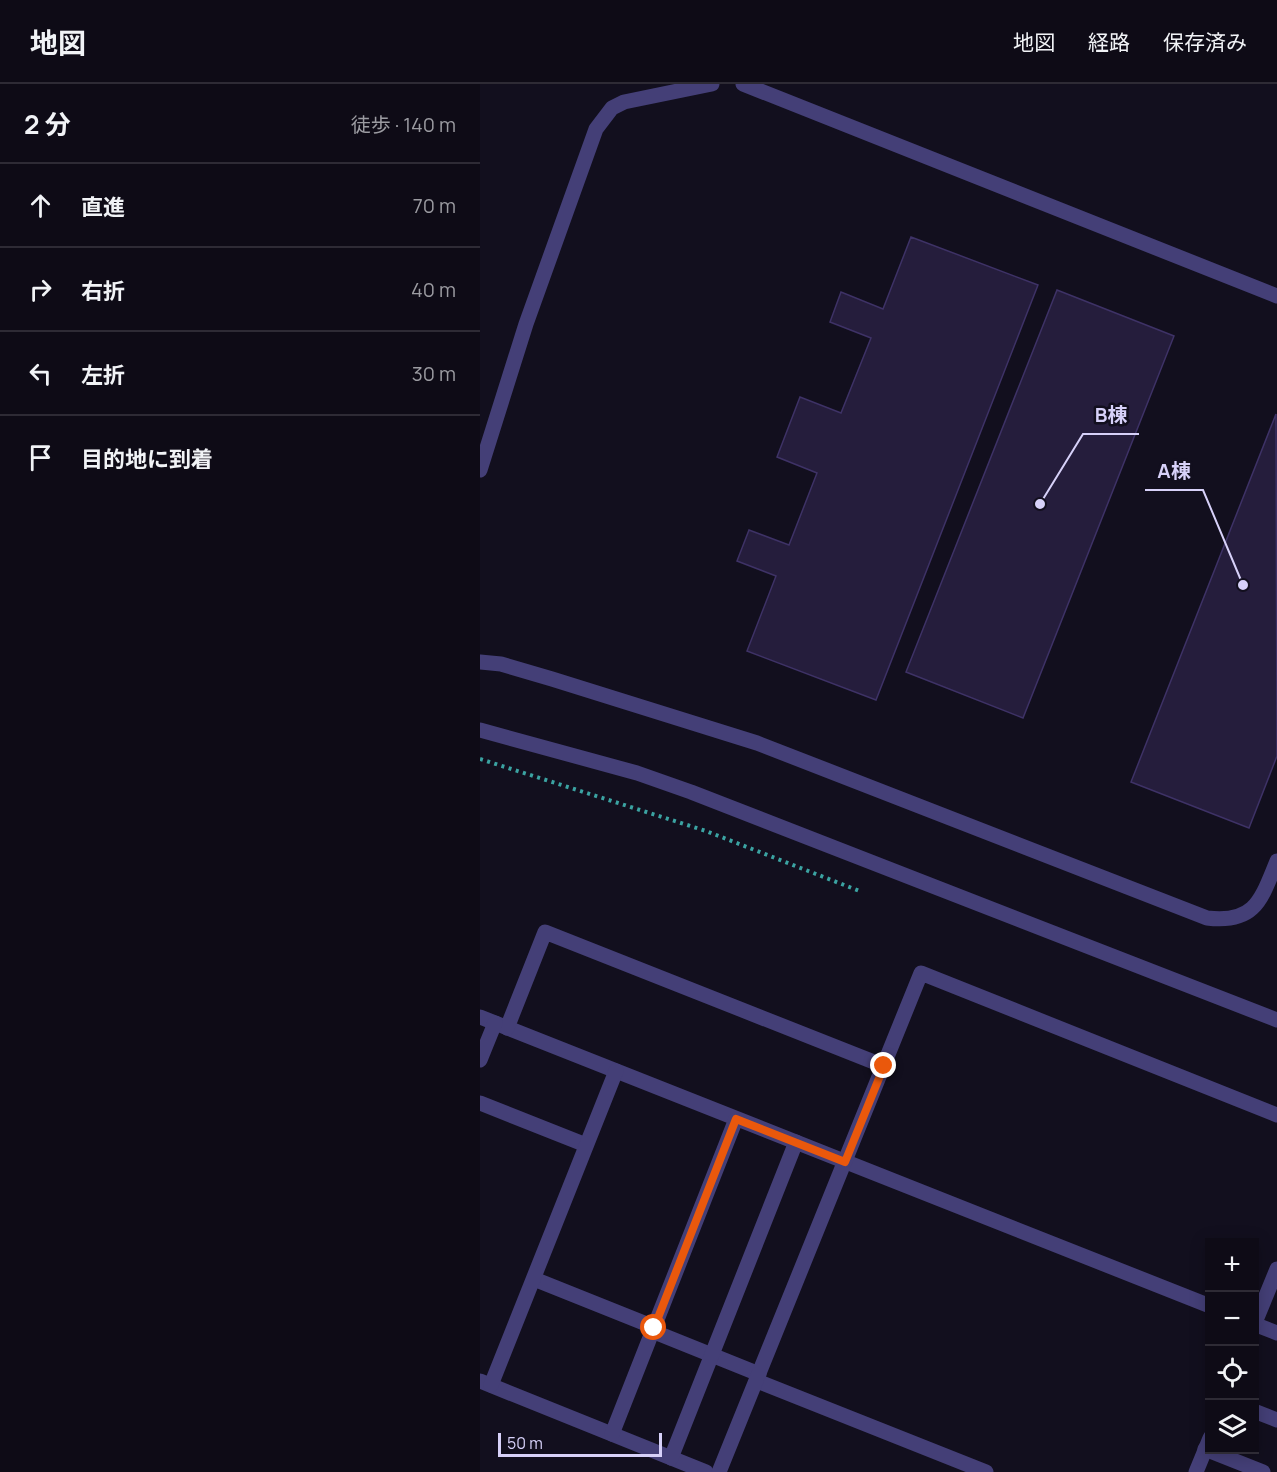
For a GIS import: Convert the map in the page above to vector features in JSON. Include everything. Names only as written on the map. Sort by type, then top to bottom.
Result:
[{"type":"street","points":[[480,470],[530,314],[596,129],[612,108],[624,102],[712,84]]},
{"type":"street","points":[[743,84],[1277,296]]},
{"type":"street","points":[[480,662],[501,664],[756,743],[1196,915],[1229,919],[1251,911],[1264,894],[1277,861]]},
{"type":"street","points":[[480,730],[637,772],[1277,1020]]},
{"type":"street","points":[[480,1060],[501,1025],[545,932],[884,1066]]},
{"type":"street","points":[[719,1472],[921,973],[1277,1115]]},
{"type":"street","points":[[480,1017],[1205,1304]]},
{"type":"street","points":[[616,1071],[534,1279],[486,1383],[706,1472]]},
{"type":"street","points":[[480,1102],[586,1145]]},
{"type":"street","points":[[612,1434],[736,1119]]},
{"type":"street","points":[[671,1458],[796,1142]]},
{"type":"street","points":[[1259,1315],[1277,1269]]},
{"type":"street","points":[[534,1279],[653,1329],[758,1377],[986,1472]]},
{"type":"street","points":[[1259,1326],[1277,1333]]},
{"type":"street","points":[[1259,1414],[1277,1420]]},
{"type":"street","points":[[1196,1472],[1205,1448]]},
{"type":"street","points":[[1228,1454],[1263,1472]]},
{"type":"path","points":[[480,759],[706,831],[862,892]]},
{"type":"building","points":[[911,237],[1038,285],[876,700],[747,651],[776,576],[737,561],[749,530],[789,545],[817,473],[777,457],[800,397],[841,413],[871,338],[830,322],[841,292],[883,309]]},
{"type":"building","points":[[1057,290],[1174,336],[1023,718],[906,672]]},
{"type":"building","points":[[1276,414],[1277,756],[1249,828],[1131,782]]},
{"type":"place","name":"B棟","points":[[1040,504]]},
{"type":"place","name":"A棟","points":[[1243,585]]},
{"type":"route","points":[[654,1328],[736,1119],[845,1162],[884,1066]]}]
